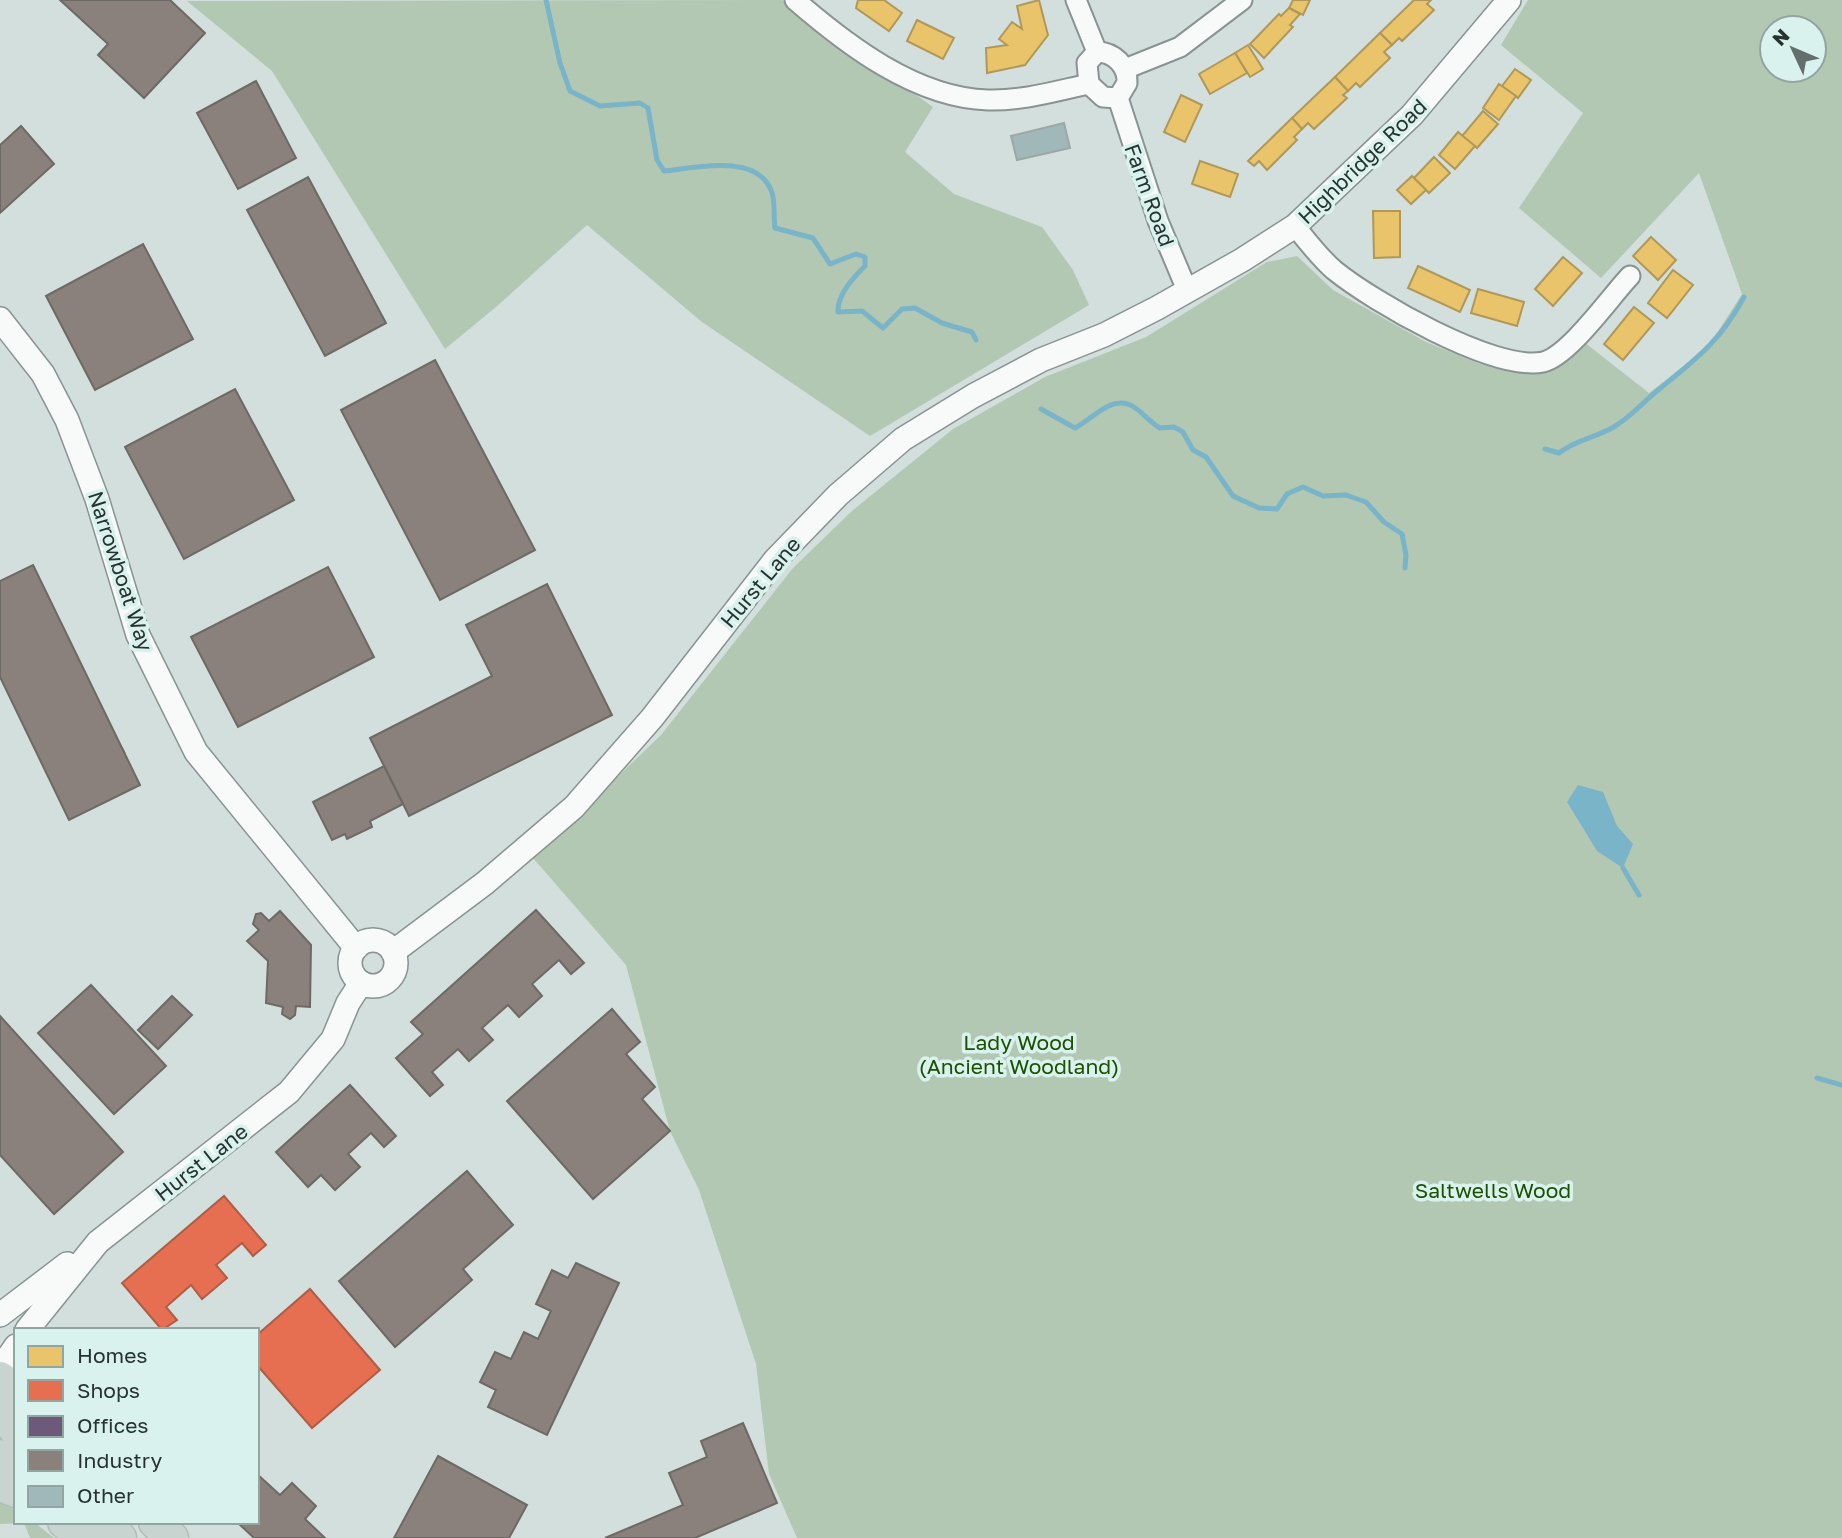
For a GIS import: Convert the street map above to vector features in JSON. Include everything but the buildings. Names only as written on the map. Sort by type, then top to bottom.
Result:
[{"type":"highway","points":[[0,1406],[14,1427]]},
{"type":"highway","points":[[67,1524],[87,1538]]},
{"type":"highway","points":[[100,1524],[120,1538]]},
{"type":"highway","points":[[118,1524],[134,1538]]},
{"type":"highway","points":[[157,1524],[173,1538]]},
{"type":"street","points":[[795,0],[845,39],[916,82],[946,95],[988,100],[1008,99],[1089,83]]},
{"type":"street","points":[[1076,0],[1097,52]]},
{"type":"street","points":[[1125,69],[1180,47],[1242,0]]},
{"type":"street","name":"Highbridge Road","points":[[1187,290],[1242,260],[1295,226],[1412,115],[1509,0]]},
{"type":"street","points":[[1097,52],[1111,54],[1125,69],[1127,83],[1118,98],[1103,97],[1089,83],[1087,63],[1097,52]]},
{"type":"street","name":"Farm Road","points":[[1118,98],[1154,209],[1187,290]]},
{"type":"street","points":[[1295,226],[1332,268],[1386,305],[1437,333],[1480,351],[1515,359],[1543,362],[1564,349],[1630,276]]},
{"type":"street","name":"Hurst Lane","points":[[393,952],[485,883],[574,807],[652,718],[775,560],[838,495],[903,439],[984,390],[1041,360],[1104,335],[1187,290]]},
{"type":"street","name":"Narrowboat Way","points":[[0,318],[43,374],[67,420],[97,499],[138,635],[196,752],[356,948]]},
{"type":"street","points":[[373,940],[388,946],[393,952],[395,970],[388,981],[374,986],[361,983],[351,969],[350,962],[356,948],[373,940]]},
{"type":"street","name":"Hurst Lane","points":[[28,1328],[43,1306],[98,1242],[289,1092],[333,1039],[348,1003],[361,983]]},
{"type":"street","points":[[0,1315],[98,1242]]},
{"type":"street","points":[[38,1328],[43,1306]]},
{"type":"street","points":[[0,1369],[14,1349]]},
{"type":"green space","points":[[782,0],[933,107],[905,152],[954,194],[1042,227],[1073,270],[1089,305],[870,436],[702,322],[587,225],[445,349],[272,71],[187,1]]},
{"type":"green space","name":"Saltwells Wood","points":[[1528,0],[1842,0],[1842,1538],[797,1538],[769,1474],[756,1364],[699,1190],[670,1131],[626,965],[533,858],[661,735],[793,568],[853,510],[953,429],[1045,377],[1146,337],[1267,262],[1297,256],[1333,290],[1426,342],[1480,364],[1518,370],[1584,342],[1649,393],[1708,347],[1742,294],[1699,173],[1601,278],[1519,208],[1583,113],[1501,45]]},
{"type":"green space","points":[[0,1496],[14,1506],[14,1523],[0,1524]]},
{"type":"green space","points":[[24,1524],[36,1524],[54,1538],[30,1538]]},
{"type":"water","points":[[1578,785],[1603,792],[1617,826],[1633,844],[1623,868],[1597,851],[1567,802]]},
{"type":"waterway","points":[[546,0],[560,63],[570,91],[600,106],[640,103],[648,108],[657,160],[664,171],[707,166],[738,167],[752,171],[763,178],[771,190],[775,228],[813,238],[830,264],[856,254],[865,257],[865,266],[843,293],[838,312],[862,311],[883,328],[902,309],[915,308],[942,323],[972,332],[976,340]]},
{"type":"waterway","points":[[1545,449],[1559,453],[1625,420],[1706,349],[1726,326],[1744,297]]},
{"type":"waterway","points":[[1041,409],[1075,428],[1110,405],[1118,403],[1134,407],[1160,428],[1174,427],[1183,432],[1193,450],[1206,457],[1233,496],[1259,508],[1277,509],[1287,494],[1303,487],[1323,496],[1346,495],[1366,502],[1384,522],[1402,534],[1406,555],[1405,568]]},
{"type":"waterway","points":[[1623,868],[1639,895]]},
{"type":"waterway","points":[[1817,1078],[1842,1085]]},
{"type":"park label","name":"Lady Wood (Ancient Woodland)","points":[[1019,1054]]}]
